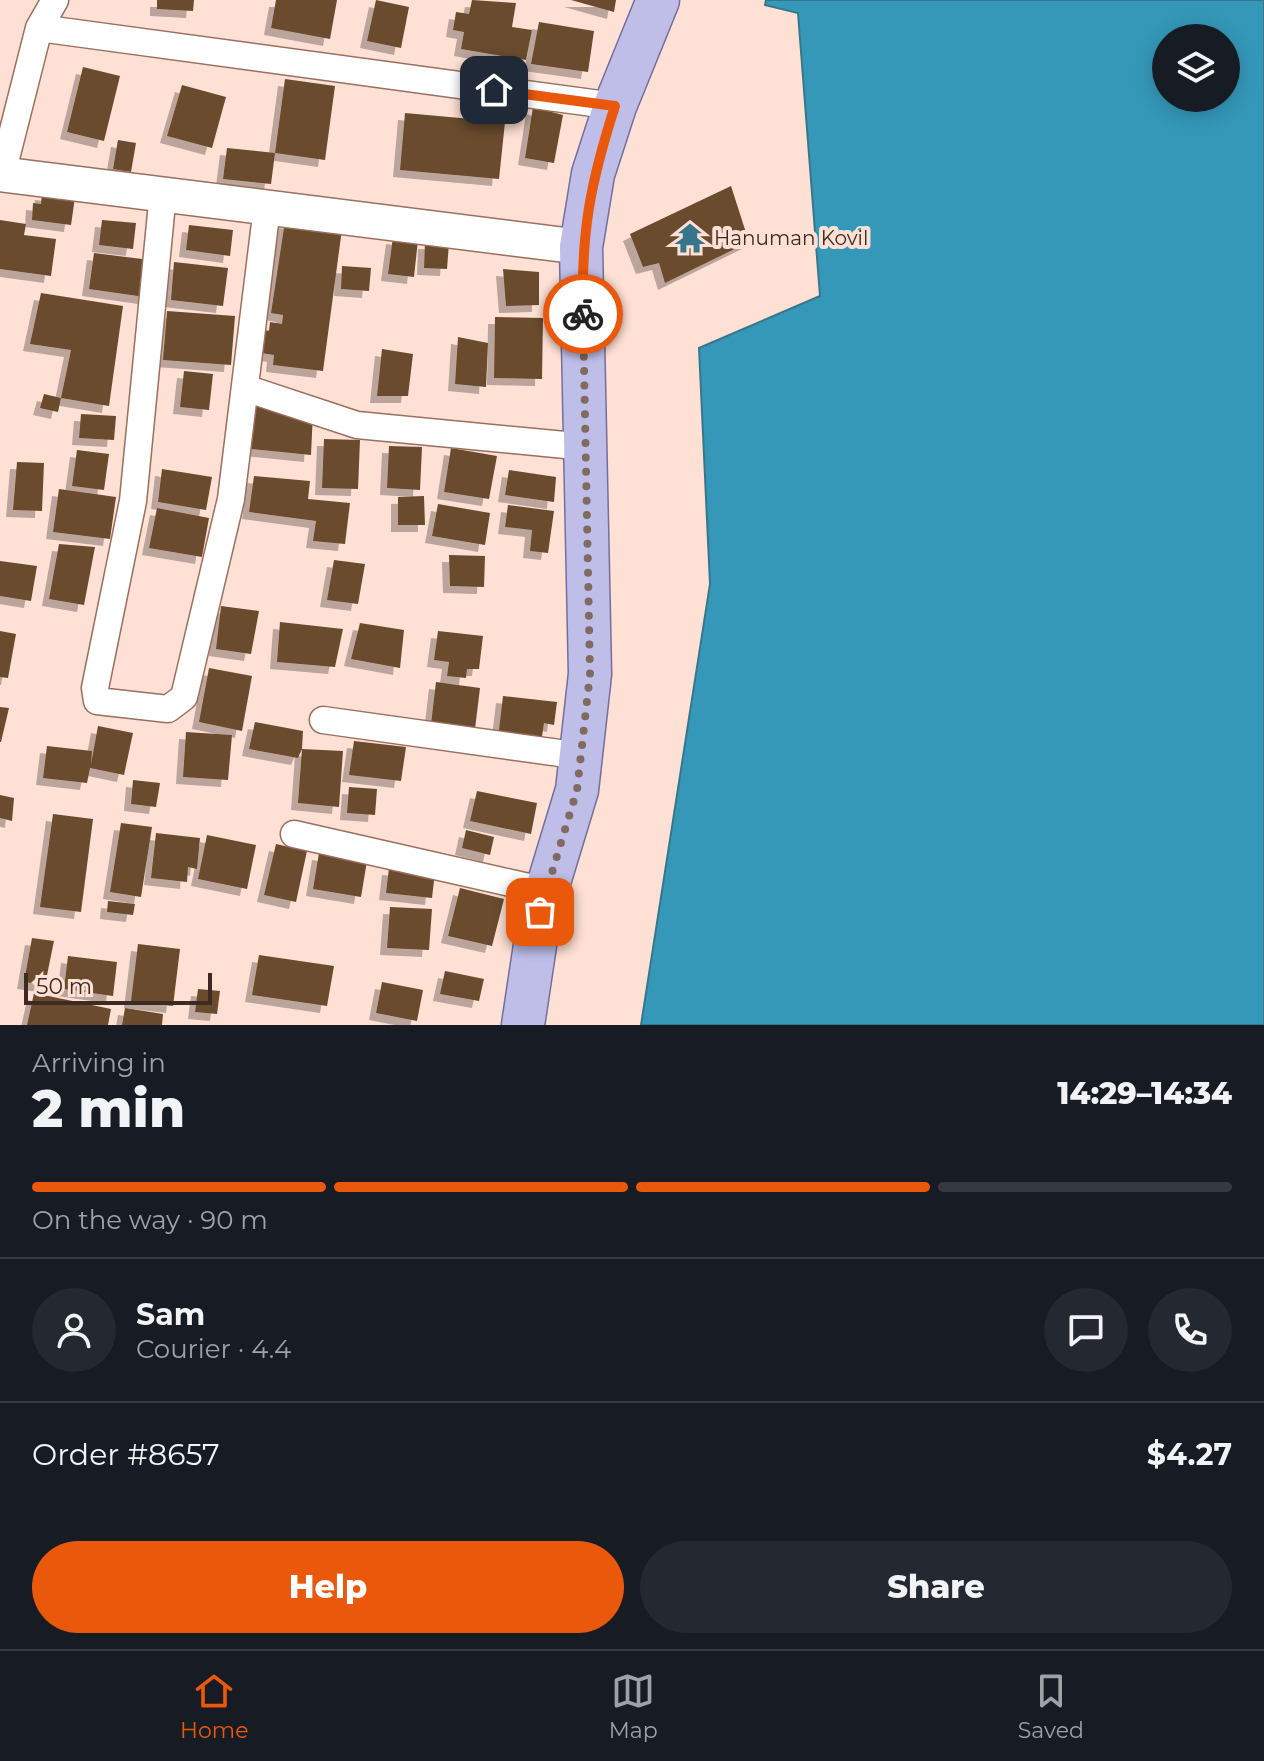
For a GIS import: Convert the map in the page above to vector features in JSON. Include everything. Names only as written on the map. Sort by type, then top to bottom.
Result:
[{"type":"main road","points":[[523,1025],[546,891],[577,790],[590,674],[581,247],[593,174],[615,106],[658,0]]},
{"type":"street","points":[[55,0],[39,28],[1,174],[581,247]]},
{"type":"street","points":[[39,28],[615,106]]},
{"type":"street","points":[[163,193],[133,501],[95,688],[97,701],[103,704],[168,709],[184,697],[231,499],[267,207]]},
{"type":"street","points":[[245,388],[357,425],[586,447]]},
{"type":"street","points":[[323,720],[581,756]]},
{"type":"street","points":[[294,834],[546,891]]},
{"type":"water","points":[[766,0],[1264,0],[1264,1025],[641,1025],[710,584],[699,348],[820,296],[798,13],[765,5]]},
{"type":"building","points":[[157,0],[194,0],[193,11],[157,9]]},
{"type":"building","points":[[276,0],[337,0],[330,39],[271,28]]},
{"type":"building","points":[[376,0],[409,7],[401,48],[367,41]]},
{"type":"building","points":[[472,0],[516,3],[512,27],[532,30],[526,60],[461,49],[464,32],[453,30],[456,12],[469,14]]},
{"type":"building","points":[[571,0],[616,0],[614,12]]},
{"type":"building","points":[[539,22],[594,31],[588,72],[531,64]]},
{"type":"building","points":[[83,67],[120,76],[104,141],[67,132]]},
{"type":"building","points":[[285,79],[335,86],[325,160],[275,153]]},
{"type":"building","points":[[182,85],[226,97],[212,148],[167,136]]},
{"type":"building","points":[[533,107],[563,115],[554,163],[525,158]]},
{"type":"building","points":[[405,113],[505,122],[499,179],[400,170]]},
{"type":"building","points":[[118,140],[136,143],[131,172],[113,169]]},
{"type":"building","points":[[227,148],[275,153],[271,184],[223,179]]},
{"type":"building","name":"Hanuman Kovil","points":[[731,186],[749,242],[665,283],[659,263],[643,267],[630,234]]},
{"type":"building","points":[[42,193],[75,197],[71,225],[32,220],[33,203],[41,204]]},
{"type":"building","points":[[0,220],[26,224],[24,235],[56,239],[51,276],[0,269]]},
{"type":"building","points":[[102,220],[136,223],[133,249],[99,245]]},
{"type":"building","points":[[285,221],[342,229],[323,371],[273,365],[274,355],[261,353],[264,331],[269,331],[270,322],[282,324],[283,315],[271,313]]},
{"type":"building","points":[[189,225],[233,230],[230,256],[186,250]]},
{"type":"building","points":[[393,237],[418,240],[414,277],[388,274]]},
{"type":"building","points":[[425,242],[449,243],[447,269],[424,268]]},
{"type":"building","points":[[94,253],[150,260],[145,297],[89,289]]},
{"type":"building","points":[[174,262],[228,268],[223,306],[171,300]]},
{"type":"building","points":[[342,266],[371,268],[369,291],[341,289]]},
{"type":"building","points":[[503,269],[539,272],[539,305],[506,306]]},
{"type":"building","points":[[41,293],[123,306],[109,406],[61,398],[71,350],[30,344]]},
{"type":"building","points":[[167,311],[235,316],[231,365],[163,360]]},
{"type":"building","points":[[495,317],[543,318],[542,379],[494,378]]},
{"type":"building","points":[[458,337],[488,343],[486,387],[455,384]]},
{"type":"building","points":[[382,349],[413,354],[408,396],[377,396]]},
{"type":"building","points":[[184,371],[213,374],[209,410],[180,407]]},
{"type":"building","points":[[44,394],[61,398],[58,412],[40,408]]},
{"type":"building","points":[[255,404],[313,412],[311,455],[251,449]]},
{"type":"building","points":[[81,414],[116,416],[114,440],[79,438]]},
{"type":"building","points":[[324,439],[360,440],[358,489],[322,488]]},
{"type":"building","points":[[389,446],[422,447],[420,490],[387,488]]},
{"type":"building","points":[[451,448],[497,456],[489,499],[444,492]]},
{"type":"building","points":[[77,450],[109,454],[104,490],[72,486]]},
{"type":"building","points":[[17,462],[44,463],[42,511],[13,510]]},
{"type":"building","points":[[162,469],[212,477],[206,510],[158,502]]},
{"type":"building","points":[[509,470],[556,477],[554,502],[505,495]]},
{"type":"building","points":[[254,476],[310,481],[308,499],[350,503],[345,544],[313,541],[316,521],[249,512]]},
{"type":"building","points":[[59,489],[116,497],[110,539],[53,532]]},
{"type":"building","points":[[424,496],[425,525],[398,525],[398,497]]},
{"type":"building","points":[[438,504],[490,513],[485,545],[432,536]]},
{"type":"building","points":[[508,505],[554,511],[548,553],[530,551],[532,530],[505,527]]},
{"type":"building","points":[[157,508],[209,518],[202,557],[149,548]]},
{"type":"building","points":[[59,544],[95,547],[84,605],[49,599]]},
{"type":"building","points":[[449,555],[485,556],[484,587],[450,586]]},
{"type":"building","points":[[334,560],[365,564],[358,604],[327,600]]},
{"type":"building","points":[[0,561],[37,566],[31,601],[0,596]]},
{"type":"building","points":[[221,606],[259,611],[251,654],[216,649]]},
{"type":"building","points":[[280,622],[343,629],[335,667],[277,662]]},
{"type":"building","points":[[360,623],[404,630],[400,668],[351,659]]},
{"type":"building","points":[[0,631],[16,634],[8,678],[0,677]]},
{"type":"building","points":[[438,631],[483,636],[479,669],[467,669],[466,678],[447,676],[449,662],[434,660]]},
{"type":"building","points":[[209,668],[252,676],[242,731],[199,722]]},
{"type":"building","points":[[436,682],[480,688],[475,729],[431,724]]},
{"type":"building","points":[[503,696],[557,702],[554,725],[544,723],[541,743],[498,738]]},
{"type":"building","points":[[0,707],[9,708],[1,742],[0,742]]},
{"type":"building","points":[[255,722],[303,731],[298,758],[249,749]]},
{"type":"building","points":[[98,726],[133,733],[124,775],[90,768],[87,783],[43,778],[47,746],[92,751],[91,764]]},
{"type":"building","points":[[186,732],[232,735],[228,780],[183,777]]},
{"type":"building","points":[[354,741],[406,747],[401,781],[349,775]]},
{"type":"building","points":[[302,749],[343,751],[339,807],[298,803]]},
{"type":"building","points":[[133,780],[160,783],[156,807],[131,804]]},
{"type":"building","points":[[349,787],[377,789],[375,815],[347,813]]},
{"type":"building","points":[[477,791],[537,803],[531,834],[470,821]]},
{"type":"building","points":[[0,795],[14,798],[12,821],[0,818]]},
{"type":"building","points":[[53,814],[93,819],[81,912],[40,907]]},
{"type":"building","points":[[121,823],[152,827],[141,897],[110,892]]},
{"type":"building","points":[[466,830],[494,837],[490,855],[462,848]]},
{"type":"building","points":[[156,833],[200,838],[197,869],[188,867],[187,882],[151,878]]},
{"type":"building","points":[[207,835],[256,845],[247,889],[198,879]]},
{"type":"building","points":[[276,844],[307,851],[296,902],[264,895]]},
{"type":"building","points":[[319,853],[367,861],[361,897],[313,889]]},
{"type":"building","points":[[389,868],[435,872],[432,898],[386,893]]},
{"type":"building","points":[[460,888],[504,899],[492,946],[448,936]]},
{"type":"building","points":[[108,901],[135,904],[133,915],[107,912]]},
{"type":"building","points":[[390,907],[432,909],[429,950],[387,948]]},
{"type":"building","points":[[32,938],[54,941],[45,985],[24,982]]},
{"type":"building","points":[[138,944],[180,949],[173,1006],[131,1001]]},
{"type":"building","points":[[259,955],[334,966],[327,1006],[252,995]]},
{"type":"building","points":[[68,956],[117,962],[113,996],[64,989]]},
{"type":"building","points":[[445,971],[484,979],[479,1001],[440,994]]},
{"type":"building","points":[[382,982],[423,990],[417,1021],[376,1013]]},
{"type":"building","points":[[198,989],[220,991],[217,1014],[195,1012]]},
{"type":"building","points":[[34,993],[111,1009],[108,1025],[27,1025]]},
{"type":"building","points":[[125,1008],[163,1014],[162,1025],[122,1025]]},
{"type":"way so far","points":[[540,912],[577,790],[590,674],[583,314]]},
{"type":"place","name":"Hanuman Kovil","points":[[690,238]]},
{"type":"route","points":[[494,90],[615,106],[593,174],[581,247],[583,314]]}]
